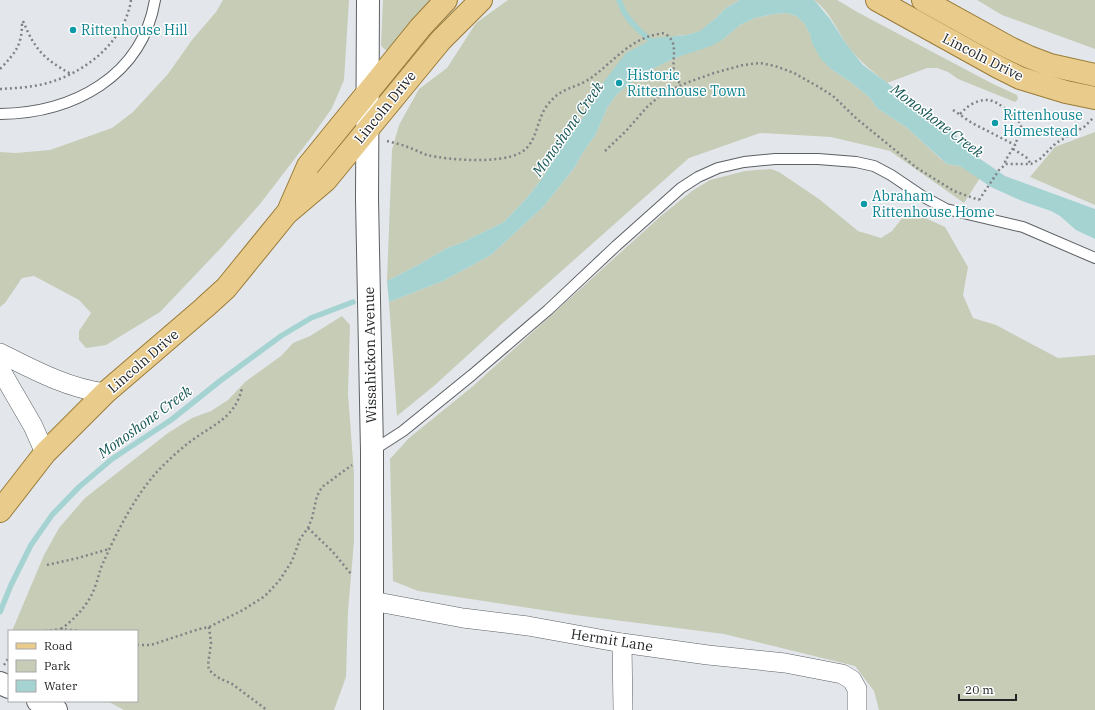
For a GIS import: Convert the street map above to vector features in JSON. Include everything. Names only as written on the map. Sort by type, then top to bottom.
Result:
[{"type":"main road","name":"Lincoln Drive","points":[[287,213],[308,166],[420,28],[446,0]]},
{"type":"main road","name":"Lincoln Drive","points":[[0,511],[45,453],[105,393],[226,288],[287,213],[326,180],[441,40],[482,0]]},
{"type":"main road","name":"Lincoln Drive","points":[[923,0],[1029,57],[1050,65],[1095,75]]},
{"type":"main road","name":"Lincoln Drive","points":[[881,1],[1020,78],[1066,92],[1095,98]]},
{"type":"street","name":"Wissahickon Avenue","points":[[368,0],[367,199],[372,451],[372,710]]},
{"type":"street","points":[[0,353],[54,380],[91,391],[105,393]]},
{"type":"street","points":[[0,369],[29,420],[45,453]]},
{"type":"street","name":"Hermit Lane","points":[[372,593],[463,618],[528,626],[708,655],[785,663],[842,674],[852,680],[857,689],[857,710]]},
{"type":"street","points":[[622,642],[623,710]]},
{"type":"street","points":[[40,702],[56,710]]},
{"type":"lane","points":[[0,114],[22,113],[50,108],[76,98],[100,86],[119,70],[134,53],[147,29],[155,0]]},
{"type":"lane","points":[[372,451],[403,430],[472,375],[536,320],[681,188],[698,176],[718,168],[744,162],[775,159],[818,159],[856,162],[874,166],[946,209],[1022,227],[1095,258]]},
{"type":"path","points":[[0,89],[32,86],[54,81],[72,74],[95,58],[114,40],[127,14],[131,0]]},
{"type":"path","points":[[0,69],[15,53],[19,46],[22,36],[22,21],[32,42],[39,50],[54,64],[72,74]]},
{"type":"path","points":[[391,142],[425,154],[454,159],[504,159],[520,153],[532,142],[545,109],[554,97],[590,78],[635,42],[655,34],[664,33],[668,35],[674,44],[675,74],[681,85]]},
{"type":"path","points":[[605,151],[626,131],[647,107],[662,94],[681,85],[714,73],[743,65],[760,63],[775,66],[794,73],[833,96],[857,119],[917,168],[954,191],[979,200]]},
{"type":"path","points":[[960,114],[967,107],[981,100],[992,101],[1004,108],[1019,122],[1021,129],[1013,149],[1005,162],[1006,164],[999,170],[988,185]]},
{"type":"path","points":[[953,110],[972,123],[1015,144]]},
{"type":"path","points":[[1006,164],[1031,164],[1056,143],[1084,127],[1095,117]]},
{"type":"path","points":[[1013,149],[1026,157],[1031,164]]},
{"type":"path","points":[[61,629],[74,620],[85,606],[96,585],[103,562],[109,549],[125,519],[154,475],[180,450],[230,414],[239,398],[242,388]]},
{"type":"path","points":[[138,645],[151,645],[209,627],[243,610],[265,596],[279,580],[292,561],[300,540],[308,528],[317,496],[322,487],[372,451]]},
{"type":"path","points":[[308,528],[332,551],[348,572],[372,593]]},
{"type":"path","points":[[47,565],[109,549]]},
{"type":"path","points":[[209,627],[211,643],[208,665],[209,670],[217,677],[232,684],[267,710]]},
{"type":"path","points":[[53,630],[71,630]]},
{"type":"green space","points":[[223,0],[349,0],[344,80],[332,108],[313,135],[260,204],[160,312],[106,345],[86,348],[79,340],[79,331],[91,313],[79,300],[34,276],[22,278],[5,303],[0,307],[0,152],[16,153],[50,150],[112,128],[133,112],[168,74],[192,40],[216,12]]},
{"type":"green space","points":[[383,0],[431,0],[387,51],[381,45]]},
{"type":"green space","points":[[508,0],[740,0],[726,8],[701,31],[687,35],[675,36],[595,93],[589,109],[558,152],[543,177],[527,198],[504,222],[461,243],[447,248],[387,281],[392,150],[399,125],[419,89],[447,68],[476,23]]},
{"type":"green space","points":[[814,0],[837,0],[993,84],[1017,95],[1018,99],[1015,102],[958,79],[948,72],[937,68],[927,68],[887,83],[856,56],[847,45],[824,9]]},
{"type":"green space","points":[[977,0],[1095,0],[1095,49],[1002,15]]},
{"type":"green space","points":[[786,13],[796,16],[804,23],[810,34],[812,43],[831,69],[852,83],[870,98],[877,108],[906,127],[947,164],[960,166],[980,178],[964,203],[890,151],[831,137],[760,133],[689,158],[435,385],[397,416],[389,302],[443,281],[491,255],[543,207],[575,167],[583,152],[596,134],[607,108],[617,94],[638,76],[675,58],[722,40],[740,25],[755,18]]},
{"type":"green space","points":[[1095,132],[1095,205],[1030,177],[1055,147]]},
{"type":"green space","points":[[771,169],[779,172],[819,199],[858,231],[881,238],[892,231],[903,217],[923,217],[945,227],[968,267],[963,295],[973,318],[996,325],[1058,358],[1095,355],[1095,710],[879,710],[874,691],[855,666],[724,634],[575,615],[418,591],[393,581],[390,459],[409,438],[472,387],[662,215],[692,191],[710,180],[745,171]]},
{"type":"green space","points":[[342,316],[350,325],[348,394],[354,474],[354,541],[348,611],[346,677],[334,710],[124,710],[109,702],[138,702],[138,630],[12,630],[44,555],[59,528],[85,498],[168,433],[192,418],[211,411],[228,400],[245,382],[281,356],[293,343],[310,336]]},
{"type":"water","points":[[740,0],[814,0],[830,19],[847,45],[863,65],[952,131],[973,154],[1005,176],[1095,209],[1095,239],[1076,230],[1060,216],[1051,211],[1022,201],[991,187],[960,166],[947,164],[906,127],[877,108],[870,98],[852,83],[831,69],[821,59],[812,43],[810,34],[804,23],[796,16],[786,13],[774,14],[755,18],[740,25],[722,40],[711,46],[675,58],[638,76],[617,94],[607,108],[596,134],[583,152],[575,167],[543,207],[491,255],[443,281],[389,302],[387,281],[447,248],[461,243],[504,222],[527,198],[589,109],[595,93],[626,53],[655,38],[687,35],[700,31],[726,8]]},
{"type":"waterway","points":[[619,0],[629,19],[656,46]]},
{"type":"waterway","name":"Monoshone Creek","points":[[0,612],[11,585],[31,545],[52,515],[79,487],[112,459],[171,420],[220,381],[281,336],[311,318],[353,302]]},
{"type":"place","name":"Rittenhouse Hill","points":[[73,30]]},
{"type":"place","name":"Historic Rittenhouse Town","points":[[619,83]]},
{"type":"place","name":"Rittenhouse Homestead","points":[[995,123]]},
{"type":"place","name":"Abraham Rittenhouse Home","points":[[864,204]]}]
